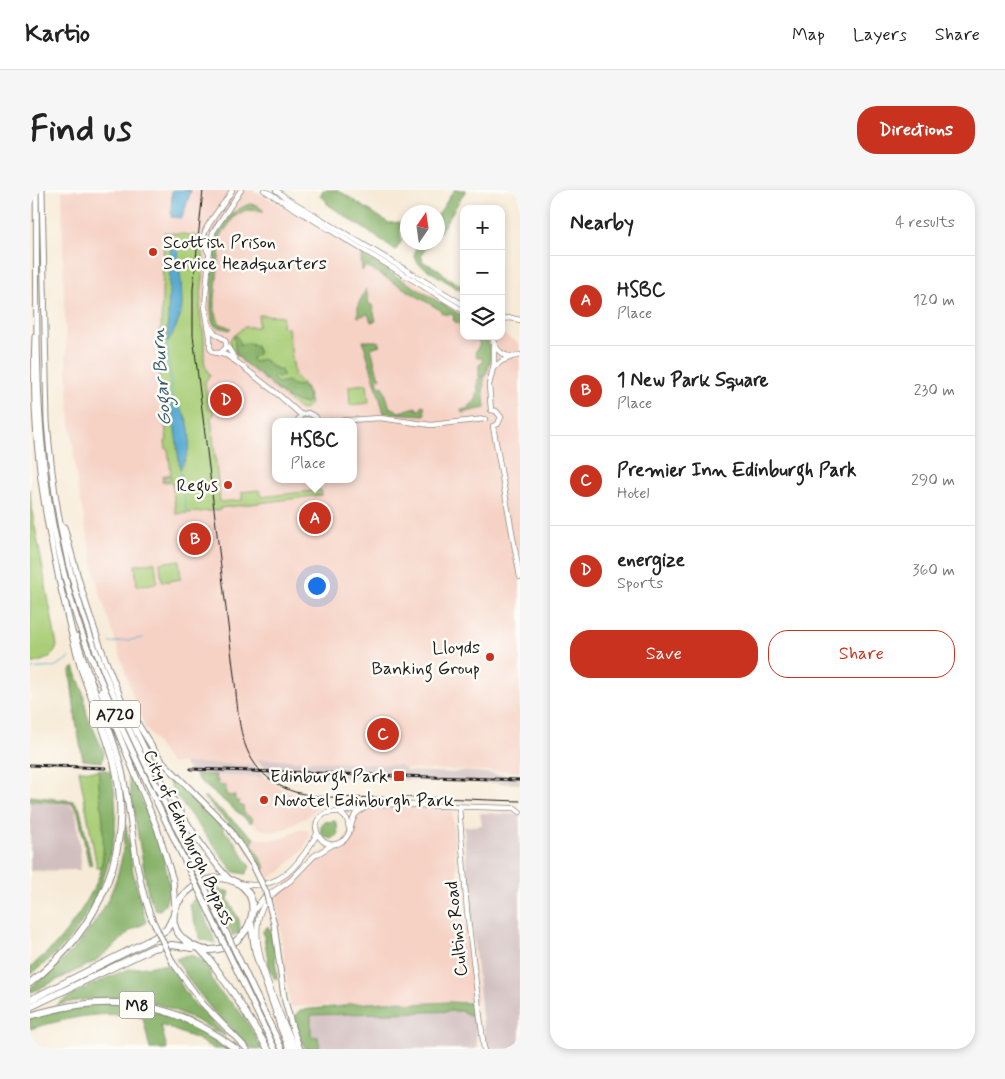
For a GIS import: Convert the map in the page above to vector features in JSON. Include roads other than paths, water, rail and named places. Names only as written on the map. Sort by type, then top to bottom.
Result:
[{"type":"highway","points":[[30,982],[66,950],[89,921],[106,888],[116,856],[119,834],[120,803],[114,763],[103,724],[84,674],[65,603]]},
{"type":"highway","points":[[30,1000],[154,938],[166,929],[182,896],[198,883],[210,879],[232,880],[248,893],[252,903],[251,923],[256,954],[290,1049]]},
{"type":"highway","points":[[175,912],[175,927],[180,936],[199,949],[210,960],[268,1049]]},
{"type":"highway","points":[[199,949],[216,950],[230,945],[241,936],[251,923]]},
{"type":"highway","name":"M8","points":[[30,1007],[152,948],[172,944],[199,949]]},
{"type":"highway","name":"M8","points":[[30,1016],[82,1003],[109,1002],[134,1004],[159,1009],[192,1022],[212,1032],[236,1049]]},
{"type":"highway","points":[[276,1011],[295,1049]]},
{"type":"main road","name":"City of Edinburgh Bypass","points":[[36,190],[40,411],[44,461],[58,547],[83,638],[120,725],[276,1049]]},
{"type":"main road","name":"City of Edinburgh Bypass","points":[[42,190],[47,421],[50,459],[70,570],[96,651],[134,739],[282,1049]]},
{"type":"main road","name":"A720","points":[[38,296],[34,370],[36,437],[47,526],[65,603],[88,675],[118,755],[138,875],[151,917],[173,963],[202,1003],[247,1049]]},
{"type":"main road","name":"A720","points":[[57,504],[92,622],[111,674],[144,747],[172,798],[206,852],[232,880]]},
{"type":"main road","name":"A720","points":[[83,638],[98,682],[157,828],[173,880],[175,912]]},
{"type":"main road","name":"A720","points":[[120,694],[159,757],[229,828],[253,865],[266,892],[274,924],[284,997],[300,1049]]},
{"type":"street","points":[[226,202],[228,190]]},
{"type":"street","points":[[208,256],[204,236],[210,222],[226,202],[232,190]]},
{"type":"street","points":[[240,190],[213,232],[208,256],[205,307],[211,350],[214,353],[226,355],[238,363],[301,415]]},
{"type":"street","points":[[264,190],[460,309]]},
{"type":"street","points":[[276,190],[286,198],[460,303]]},
{"type":"street","points":[[505,320],[520,320]]},
{"type":"street","points":[[208,324],[218,336],[224,338],[238,363]]},
{"type":"street","points":[[210,341],[218,336]]},
{"type":"street","points":[[491,410],[488,385],[495,357],[493,340]]},
{"type":"street","points":[[220,353],[227,346]]},
{"type":"street","points":[[494,346],[502,354],[520,355]]},
{"type":"street","points":[[492,369],[513,356]]},
{"type":"street","points":[[491,410],[498,412],[501,417],[498,424],[493,426],[486,423],[485,419],[487,412],[491,410]]},
{"type":"street","points":[[299,418],[306,413],[316,418]]},
{"type":"street","points":[[357,419],[380,418],[431,424],[485,419]]},
{"type":"street","points":[[493,426],[520,577]]},
{"type":"street","points":[[232,880],[259,885],[276,880],[296,866],[307,853],[317,834],[317,824],[320,817],[328,812],[388,804],[513,808],[520,812]]},
{"type":"street","points":[[288,1034],[262,958],[257,933],[260,914],[265,904],[300,872],[314,856],[332,845],[344,841],[356,814],[368,806]]},
{"type":"street","name":"Cultins Road","points":[[459,806],[467,910],[484,1049]]},
{"type":"street","points":[[338,812],[347,819],[350,829]]},
{"type":"street","points":[[317,834],[322,840],[332,845]]},
{"type":"street","points":[[253,912],[264,897],[286,884]]},
{"type":"water","points":[[172,190],[191,190],[182,218],[171,217]]},
{"type":"water","points":[[171,241],[178,241],[182,308],[175,329],[167,343]]},
{"type":"water","points":[[171,398],[184,413],[189,432],[188,451],[180,469]]},
{"type":"waterway","name":"Gogar Burn","points":[[167,343],[174,418]]},
{"type":"waterway","name":"Gogar Burn","points":[[180,469],[186,511]]},
{"type":"waterway","name":"Gogar Burn","points":[[110,643],[143,638]]},
{"type":"waterway","name":"Gogar Burn","points":[[30,669],[54,667],[70,658]]},
{"type":"tram line","points":[[203,190],[193,289],[193,335],[238,709],[242,732],[249,754],[258,768],[272,781],[284,788],[306,795],[344,798],[410,797],[520,801]]},
{"type":"railway","points":[[30,765],[105,768]]},
{"type":"railway","points":[[191,769],[520,780]]},
{"type":"place","name":"Scottish Prison Service Headquarters","points":[[153,252]]},
{"type":"place","name":"energize","points":[[226,400]]},
{"type":"place","name":"Regus","points":[[228,485]]},
{"type":"place","name":"HSBC","points":[[315,518]]},
{"type":"place","name":"1 New Park Square","points":[[195,539]]},
{"type":"place","name":"Lloyds Banking Group","points":[[490,657]]},
{"type":"place","name":"Premier Inn Edinburgh Park","points":[[383,734]]},
{"type":"place","name":"Edinburgh Park","points":[[399,776]]},
{"type":"place","name":"Novotel Edinburgh Park","points":[[264,800]]}]
